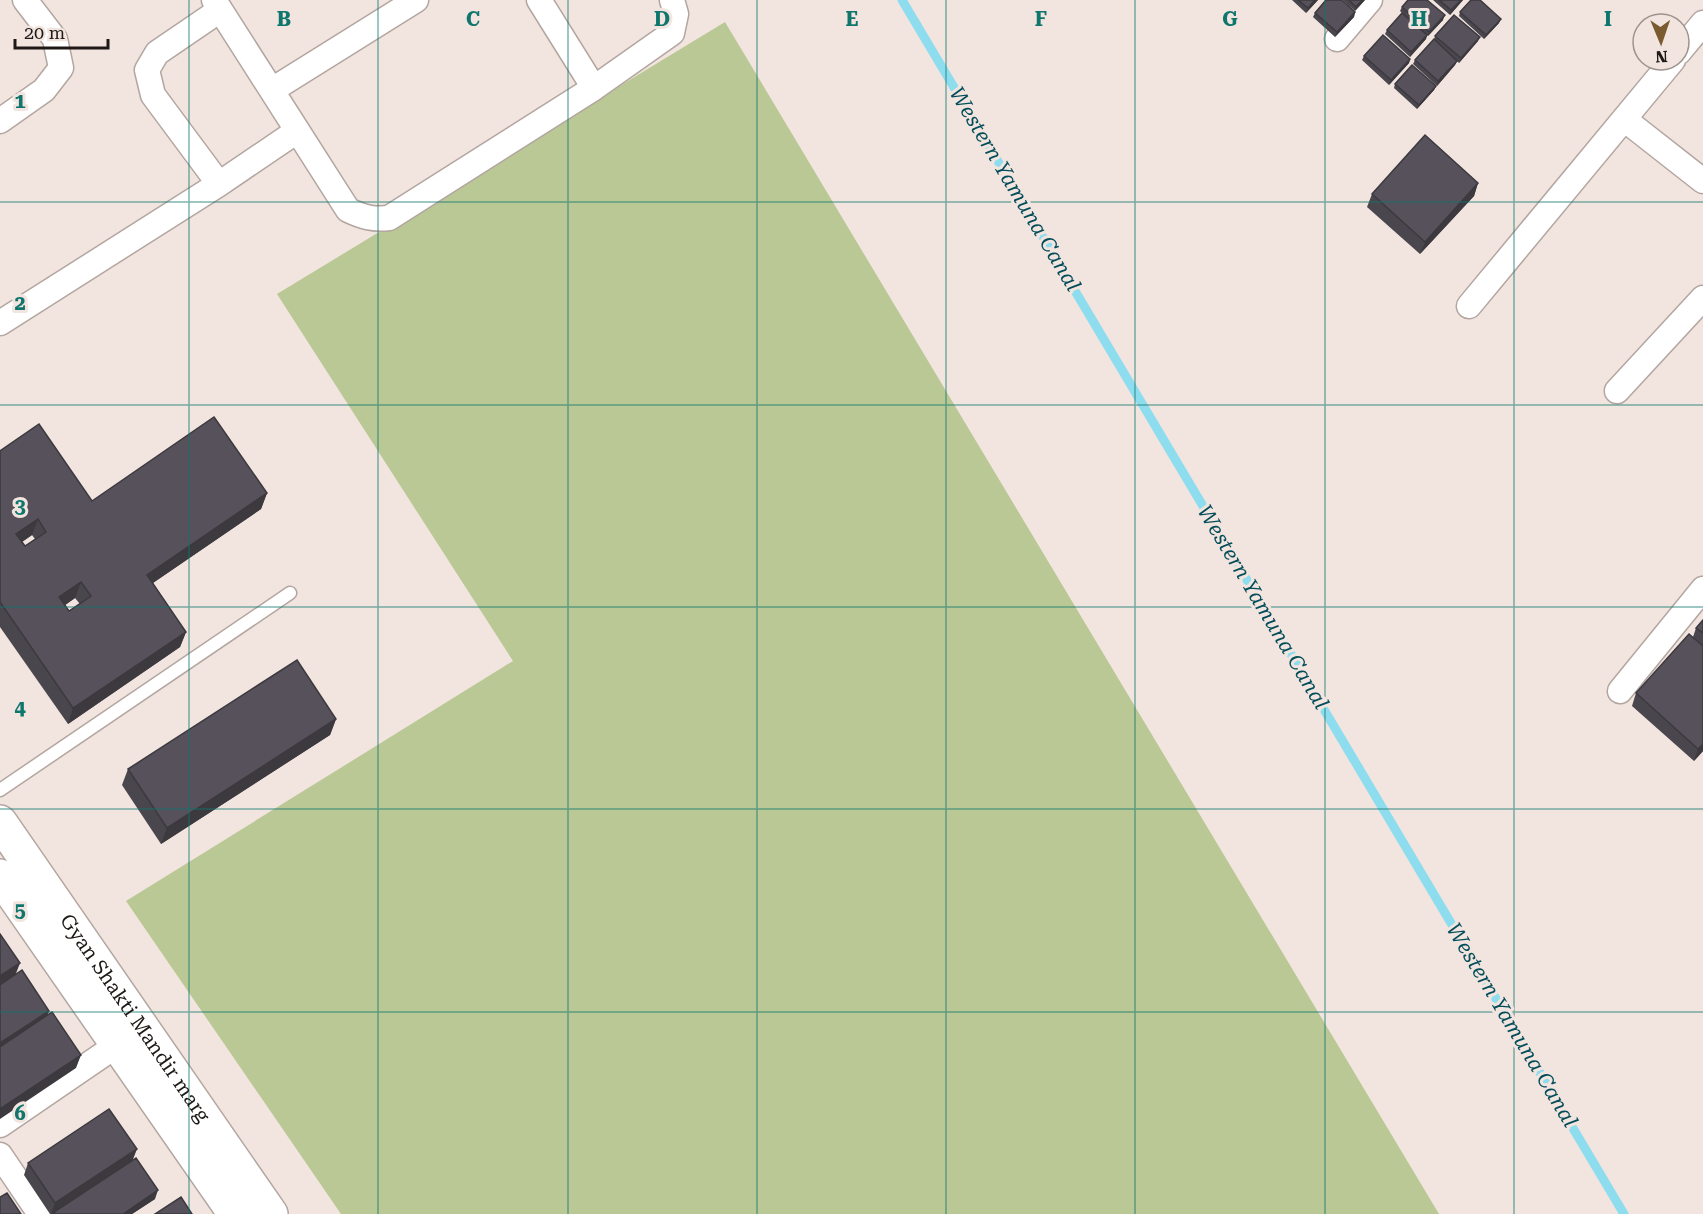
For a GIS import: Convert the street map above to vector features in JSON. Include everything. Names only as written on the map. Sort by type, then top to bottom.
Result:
[{"type":"street","points":[[0,121],[44,90],[61,68],[55,39],[25,0]]},
{"type":"street","points":[[272,90],[416,0]]},
{"type":"street","points":[[539,0],[594,88]]},
{"type":"street","points":[[219,184],[153,95],[147,70],[157,53],[217,5],[348,210],[364,218],[389,218],[594,88],[672,33],[676,14],[672,0]]},
{"type":"street","points":[[1337,39],[1370,0]]},
{"type":"street","points":[[1691,38],[1703,23]]},
{"type":"street","points":[[1469,306],[1663,72]]},
{"type":"street","points":[[1624,118],[1703,182]]},
{"type":"street","points":[[0,323],[219,184],[297,131]]},
{"type":"street","points":[[1617,392],[1703,298]]},
{"type":"street","points":[[1620,691],[1703,589]]},
{"type":"street","name":"Gyan Shakti Mandir marg","points":[[0,822],[271,1214]]},
{"type":"street","name":"Gyan Shakti Mandir marg","points":[[0,876],[235,1214]]},
{"type":"street","points":[[0,1125],[117,1044]]},
{"type":"street","points":[[0,1155],[40,1214]]},
{"type":"lane","points":[[0,790],[290,593]]},
{"type":"green space","points":[[725,22],[1439,1214],[341,1214],[126,901],[513,661],[277,294]]},
{"type":"building","points":[[1298,0],[1315,0],[1308,8]]},
{"type":"building","points":[[1326,0],[1342,0],[1355,12],[1337,32],[1315,13]]},
{"type":"building","points":[[1349,0],[1362,0],[1356,7]]},
{"type":"building","points":[[1408,0],[1427,0],[1445,15],[1429,32],[1402,7]]},
{"type":"building","points":[[1439,0],[1461,0],[1451,10]]},
{"type":"building","points":[[1471,0],[1480,0],[1501,19],[1486,35],[1460,12]]},
{"type":"building","points":[[1402,13],[1427,35],[1411,52],[1387,30]]},
{"type":"building","points":[[1454,15],[1480,37],[1461,58],[1435,36]]},
{"type":"building","points":[[1383,35],[1410,59],[1391,80],[1364,56]]},
{"type":"building","points":[[1434,39],[1457,61],[1438,81],[1415,60]]},
{"type":"building","points":[[1412,65],[1436,86],[1419,105],[1395,84]]},
{"type":"building","points":[[1425,135],[1478,183],[1425,242],[1372,194]]},
{"type":"building","points":[[214,417],[267,493],[147,575],[186,632],[73,708],[0,602],[0,451],[39,424],[92,501]],"holes":[[[38,519],[46,532],[25,546],[16,534]],[[81,582],[91,596],[69,611],[59,597]]]},
{"type":"building","points":[[1703,620],[1703,633],[1696,628]]},
{"type":"building","points":[[1689,634],[1703,646],[1703,744],[1698,749],[1636,693]]},
{"type":"building","points":[[297,660],[336,719],[167,828],[128,769]]},
{"type":"building","points":[[0,934],[20,963],[0,976]]},
{"type":"building","points":[[22,970],[49,1011],[0,1043],[0,985]]},
{"type":"building","points":[[52,1012],[81,1055],[0,1109],[0,1047]]},
{"type":"building","points":[[109,1109],[137,1149],[55,1203],[28,1163]]},
{"type":"building","points":[[136,1158],[158,1190],[123,1214],[56,1214],[54,1212]]},
{"type":"building","points":[[7,1193],[21,1214],[0,1214],[0,1197]]},
{"type":"building","points":[[181,1197],[192,1214],[155,1214]]},
{"type":"waterway","name":"Western Yamuna Canal","points":[[902,0],[1624,1214]]}]
